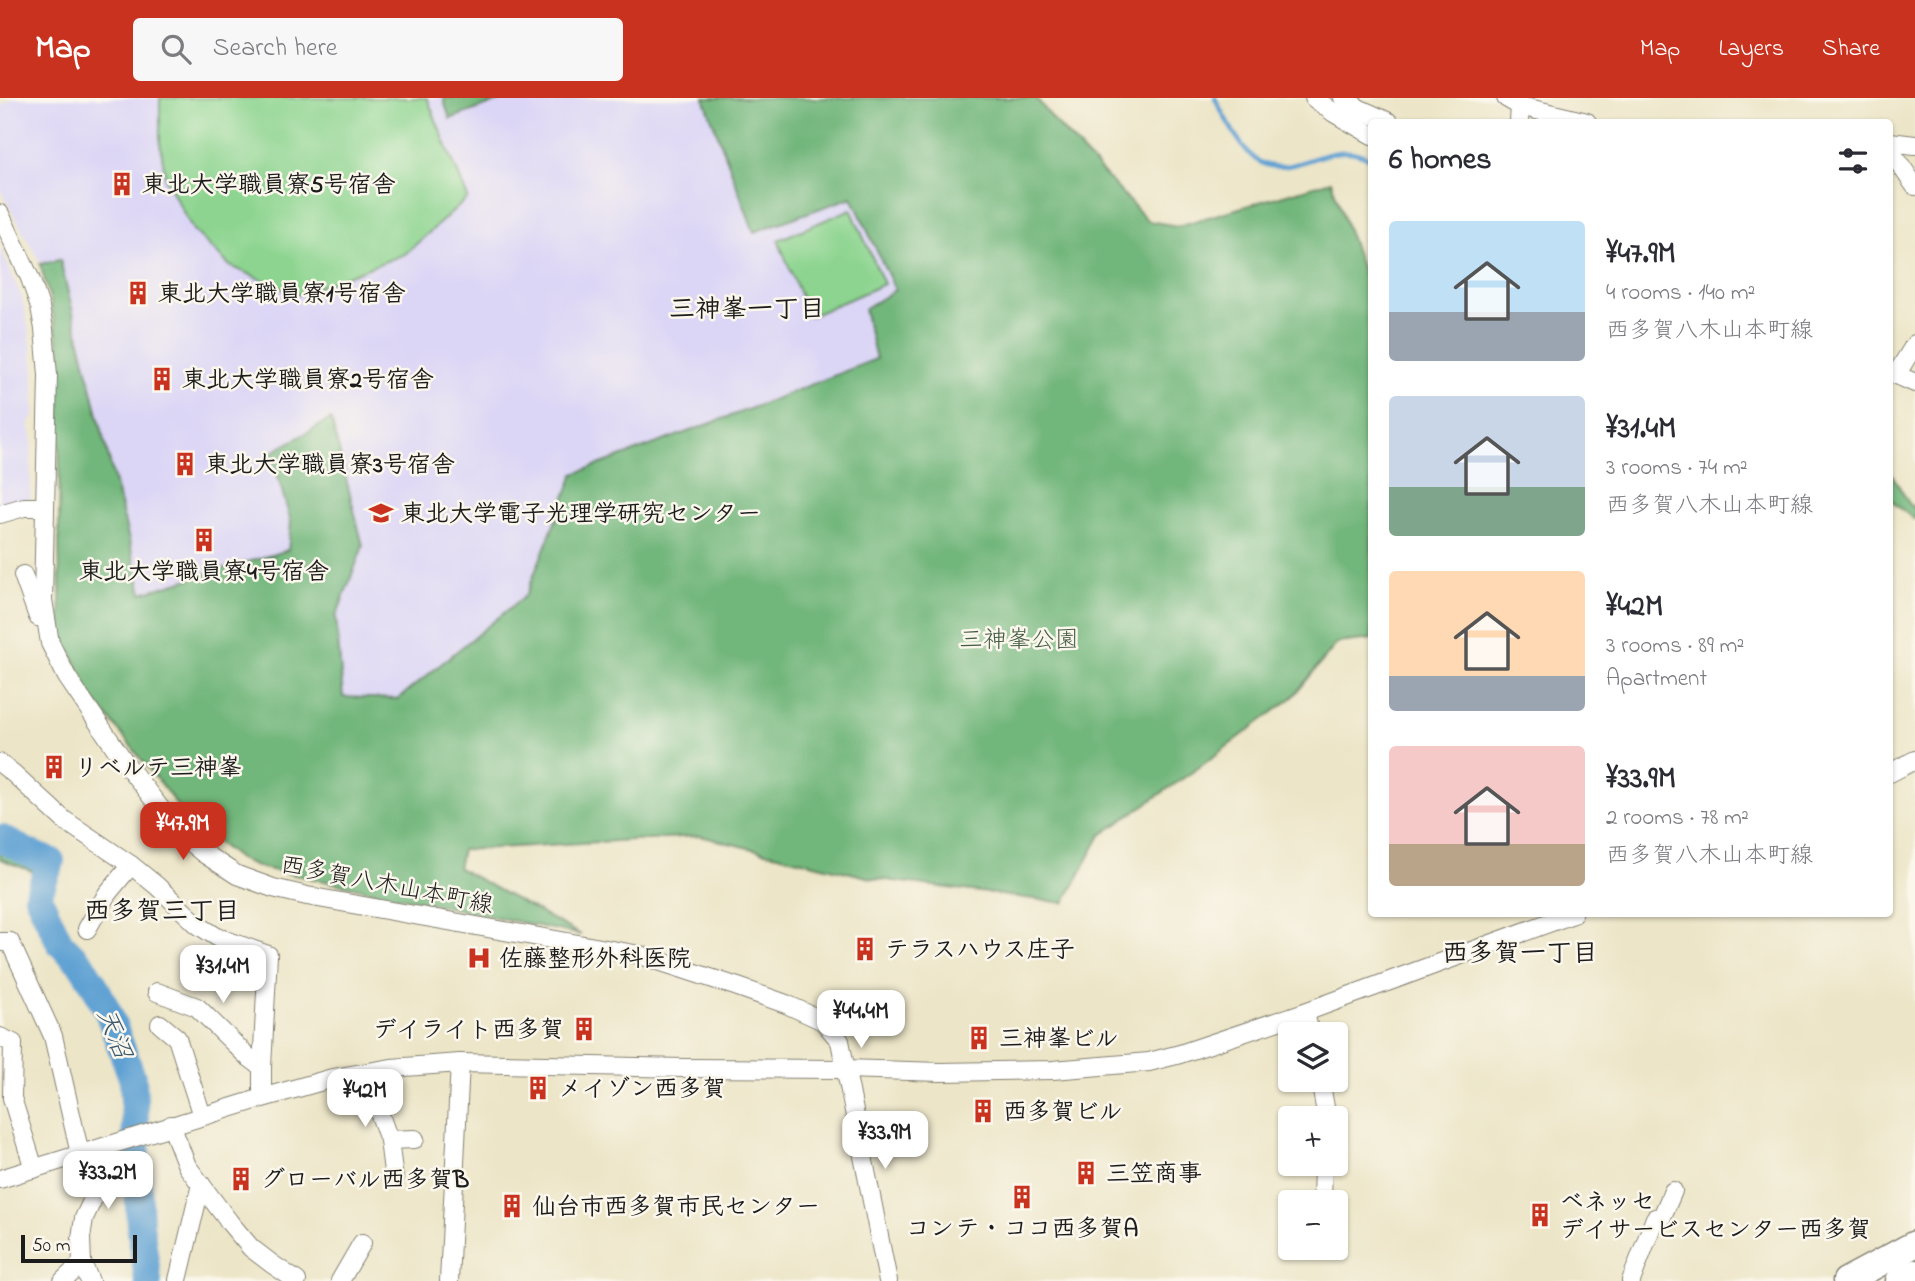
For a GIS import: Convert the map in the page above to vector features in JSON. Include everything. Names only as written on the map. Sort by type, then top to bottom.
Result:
[{"type":"highway","points":[[1846,1281],[1915,1244]]},
{"type":"highway","points":[[1899,1281],[1915,1273]]},
{"type":"street","points":[[1314,98],[1334,114],[1368,133]]},
{"type":"street","points":[[1343,98],[1382,119]]},
{"type":"street","points":[[1515,109],[1570,119]]},
{"type":"street","points":[[1893,142],[1915,145]]},
{"type":"street","points":[[1893,154],[1915,186]]},
{"type":"street","name":"西多賀八木山本町線","points":[[0,214],[27,270],[40,307],[44,329],[48,374],[43,600],[50,643],[67,677],[126,764],[181,835],[237,875],[273,888],[640,955],[786,1004],[823,1021],[840,1041],[888,1281]]},
{"type":"street","points":[[1906,353],[1893,373],[1915,383]]},
{"type":"street","points":[[0,514],[24,507],[45,507]]},
{"type":"street","points":[[23,575],[37,617],[45,617]]},
{"type":"street","points":[[1893,771],[1915,760]]},
{"type":"street","points":[[0,763],[64,820],[157,886],[198,925],[217,937],[268,955],[262,1098]]},
{"type":"street","points":[[87,929],[107,894],[131,865]]},
{"type":"street","points":[[0,1179],[262,1098],[333,1078],[391,1068],[460,1063],[996,1072],[1134,1064],[1180,1054],[1305,1012],[1565,917]]},
{"type":"street","points":[[0,942],[10,942],[53,1036],[80,1154]]},
{"type":"street","points":[[157,992],[197,1007],[262,1067]]},
{"type":"street","points":[[1305,1012],[1307,1022]]},
{"type":"street","points":[[160,1024],[177,1038],[202,1116]]},
{"type":"street","points":[[0,1037],[13,1043],[12,1098],[34,1169]]},
{"type":"street","points":[[449,1281],[460,1063]]},
{"type":"street","points":[[365,1073],[389,1140],[394,1179]]},
{"type":"street","points":[[171,1125],[187,1166],[222,1213],[251,1248],[297,1281]]},
{"type":"street","points":[[389,1140],[415,1139]]},
{"type":"street","points":[[90,1281],[82,1263],[80,1238],[84,1218],[101,1182],[104,1147]]},
{"type":"street","points":[[178,1280],[201,1184]]},
{"type":"street","points":[[1631,1281],[1655,1218],[1661,1219],[1672,1191]]},
{"type":"street","points":[[340,1281],[362,1243]]},
{"type":"street","points":[[63,1281],[82,1263]]},
{"type":"shaded area","name":"東北大学電子光理学研究センター","points":[[14,98],[837,98],[929,347],[405,719],[137,749],[61,330],[40,262],[0,190],[0,106]]},
{"type":"shaded area","points":[[0,246],[22,298],[29,330],[34,370],[34,417],[30,421],[30,505],[0,512]]},
{"type":"green space","points":[[160,98],[427,98],[468,198],[405,254],[297,295],[230,266],[193,230],[166,180],[160,143]]},
{"type":"green space","points":[[443,98],[508,98],[450,119]]},
{"type":"green space","name":"三神峯公園","points":[[704,98],[1036,98],[1148,221],[1178,226],[1331,181],[1368,287],[1368,639],[1337,643],[1293,697],[1201,766],[1101,835],[1064,903],[871,878],[700,836],[462,850],[458,868],[581,935],[262,868],[239,859],[189,820],[90,694],[61,632],[60,351],[40,264],[60,260],[142,593],[288,550],[291,522],[271,453],[331,419],[363,546],[336,617],[343,697],[398,699],[526,595],[574,474],[876,359],[864,309],[895,290],[852,197],[754,232]]},
{"type":"green space","points":[[851,209],[884,284],[809,317],[778,240]]},
{"type":"green space","points":[[1893,476],[1911,507],[1915,505],[1915,520],[1893,502]]},
{"type":"green space","points":[[0,844],[44,862],[39,874],[0,859]]},
{"type":"waterway","points":[[1215,98],[1239,141],[1258,161],[1271,166],[1285,166],[1342,152],[1357,153],[1368,158]]},
{"type":"waterway","name":"天沼","points":[[0,838],[51,861],[38,896],[60,943],[81,964],[94,984],[109,1014],[133,1080],[140,1225],[148,1281]]},
{"type":"place","name":"東北大学職員寮5号宿舎","points":[[122,184]]},
{"type":"place","name":"東北大学職員寮1号宿舎","points":[[138,293]]},
{"type":"place","name":"東北大学職員寮2号宿舎","points":[[162,379]]},
{"type":"place","name":"東北大学職員寮3号宿舎","points":[[185,464]]},
{"type":"place","name":"東北大学電子光理学研究センター","points":[[381,513]]},
{"type":"place","name":"東北大学職員寮4号宿舎","points":[[204,540]]},
{"type":"place","name":"リベルテ三神峯","points":[[54,767]]},
{"type":"place","name":"テラスハウス庄子","points":[[865,949]]},
{"type":"place","name":"佐藤整形外科医院","points":[[479,958]]},
{"type":"place","name":"デイライト西多賀","points":[[584,1029]]},
{"type":"place","name":"三神峯ビル","points":[[979,1038]]},
{"type":"place","name":"メイゾン西多賀","points":[[538,1088]]},
{"type":"place","name":"西多賀ビル","points":[[983,1111]]},
{"type":"place","name":"三笠商事","points":[[1086,1173]]},
{"type":"place","name":"グローバル西多賀B","points":[[241,1179]]},
{"type":"place","name":"コンテ・ココ西多賀A","points":[[1022,1197]]},
{"type":"place","name":"仙台市西多賀市民センター","points":[[512,1206]]},
{"type":"place","name":"ベネッセ デイサービスセンター西多賀","points":[[1540,1215]]},
{"type":"district","name":"三神峯一丁目","points":[[747,308]]},
{"type":"district","name":"西多賀三丁目","points":[[162,910]]},
{"type":"district","name":"西多賀一丁目","points":[[1520,952]]}]
